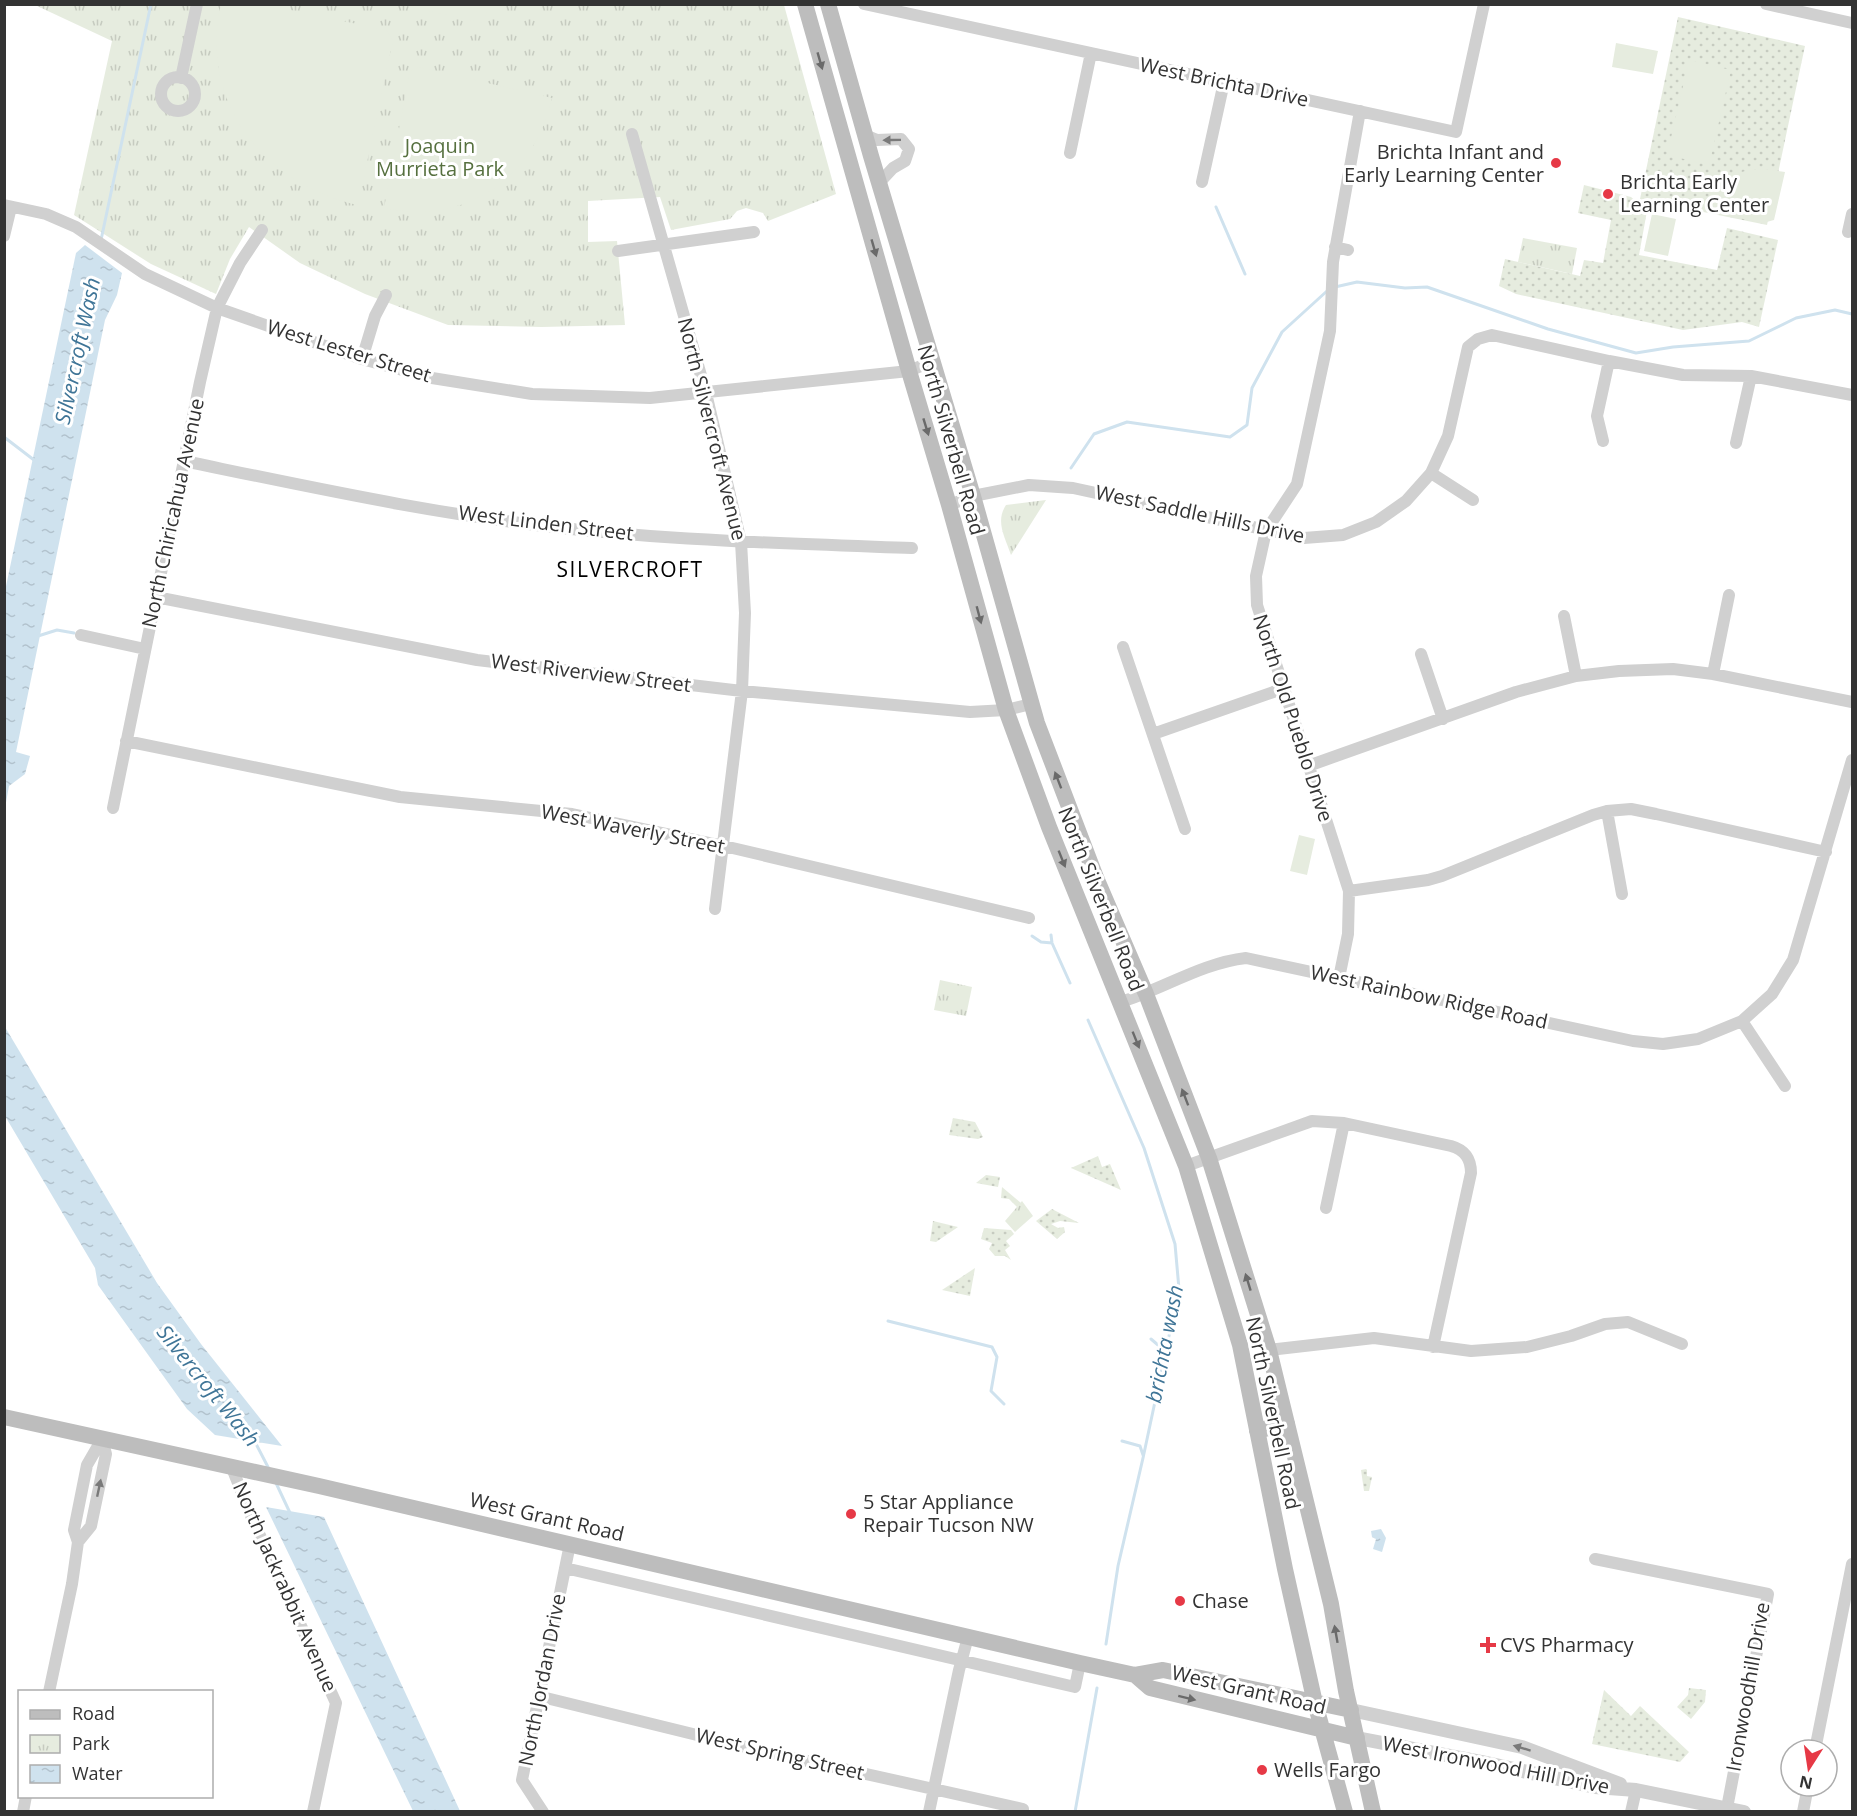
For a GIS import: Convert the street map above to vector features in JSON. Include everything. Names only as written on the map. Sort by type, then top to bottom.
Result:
[{"type":"main road","name":"North Silverbell Road","points":[[805,4],[1006,710],[1049,827],[1186,1166],[1243,1353],[1285,1569],[1315,1703],[1345,1812]]},
{"type":"main road","name":"North Silverbell Road","points":[[828,4],[973,496],[1031,704],[1097,880],[1146,994],[1209,1158],[1269,1350],[1330,1604],[1346,1691],[1373,1812]]},
{"type":"main road","name":"West Grant Road","points":[[4,1417],[319,1486],[1080,1663],[1136,1675],[1163,1670],[1351,1710]]},
{"type":"main road","points":[[1257,1431],[1287,1423]]},
{"type":"main road","name":"West Grant Road","points":[[1136,1675],[1150,1688],[1357,1738]]},
{"type":"street","points":[[181,78],[197,4]]},
{"type":"street","name":"West Brichta Drive","points":[[864,4],[1456,132],[1484,4]]},
{"type":"street","points":[[1766,4],[1852,23]]},
{"type":"street","points":[[1070,153],[1091,53]]},
{"type":"street","points":[[1202,182],[1224,82]]},
{"type":"street","name":"North Old Pueblo Drive","points":[[1339,978],[1348,934],[1348,891],[1257,606],[1256,576],[1266,531],[1298,484],[1330,330],[1335,247],[1360,111]]},
{"type":"street","name":"North Silvercroft Avenue","points":[[632,134],[706,393],[741,542],[745,613],[742,691],[715,909]]},
{"type":"street","points":[[866,135],[877,140],[901,139],[909,149],[906,161],[893,168],[879,183]]},
{"type":"street","points":[[4,236],[8,206]]},
{"type":"street","name":"West Lester Street","points":[[8,206],[46,214],[76,227],[145,274],[217,308],[362,358],[432,378],[532,394],[650,398],[909,371],[933,361]]},
{"type":"street","points":[[1848,232],[1852,214]]},
{"type":"street","name":"North Chiricahua Avenue","points":[[113,808],[217,308],[240,263],[262,230]]},
{"type":"street","points":[[618,251],[754,232]]},
{"type":"street","points":[[1335,247],[1348,250]]},
{"type":"street","points":[[362,358],[375,316],[386,295]]},
{"type":"street","name":"West Saddle Hills Drive","points":[[949,505],[973,496],[1029,485],[1073,488],[1304,538],[1342,535],[1376,522],[1406,501],[1431,473],[1449,436],[1468,347],[1478,339],[1492,335],[1610,361]]},
{"type":"street","points":[[1604,441],[1597,416],[1610,361],[1683,375],[1751,376],[1852,395]]},
{"type":"street","points":[[1736,443],[1751,376]]},
{"type":"street","name":"West Linden Street","points":[[184,461],[399,505],[580,530],[741,542],[912,548]]},
{"type":"street","points":[[1431,473],[1473,500]]},
{"type":"street","points":[[1713,674],[1729,595]]},
{"type":"street","name":"West Riverview Street","points":[[156,597],[477,660],[742,691],[970,712],[1006,710],[1031,704]]},
{"type":"street","points":[[1564,616],[1576,676]]},
{"type":"street","points":[[81,635],[145,649]]},
{"type":"street","points":[[1123,647],[1185,829]]},
{"type":"street","points":[[1421,654],[1443,719]]},
{"type":"street","points":[[1308,766],[1516,692],[1576,676],[1619,671],[1673,669],[1713,674],[1852,702]]},
{"type":"street","points":[[1153,734],[1282,689]]},
{"type":"street","name":"West Waverly Street","points":[[126,741],[400,797],[572,814],[724,846],[1029,918]]},
{"type":"street","name":"West Rainbow Ridge Road","points":[[1121,1002],[1146,994],[1224,960],[1246,958],[1633,1041],[1663,1044],[1698,1039],[1742,1021],[1772,994],[1793,960],[1852,760]]},
{"type":"street","points":[[1607,811],[1622,894]]},
{"type":"street","points":[[1348,891],[1442,876],[1579,820],[1607,811],[1650,812],[1826,852]]},
{"type":"street","points":[[1742,1021],[1785,1086]]},
{"type":"street","points":[[1186,1166],[1312,1121],[1344,1124],[1451,1146],[1471,1154],[1471,1173],[1433,1347]]},
{"type":"street","points":[[1326,1208],[1344,1124]]},
{"type":"street","points":[[1269,1350],[1374,1338],[1471,1351],[1527,1347],[1571,1336],[1605,1324],[1628,1322],[1683,1344]]},
{"type":"street","points":[[49,1690],[72,1584],[78,1542],[91,1526],[106,1454],[102,1438]]},
{"type":"street","name":"North Jackrabbit Avenue","points":[[236,1469],[257,1528],[336,1702],[313,1812]]},
{"type":"street","name":"North Jordan Drive","points":[[543,1812],[522,1780],[570,1544]]},
{"type":"street","name":"Ironwoodhill Drive","points":[[1595,1559],[1768,1594],[1727,1808]]},
{"type":"street","points":[[1817,1738],[1852,1564]]},
{"type":"street","points":[[565,1568],[1076,1687],[1080,1663]]},
{"type":"street","points":[[929,1812],[968,1637]]},
{"type":"street","name":"West Spring Street","points":[[538,1696],[754,1749],[1023,1809]]},
{"type":"street","name":"West Ironwood Hill Drive","points":[[1351,1710],[1521,1746],[1636,1790]]},
{"type":"street","name":"West Ironwood Hill Drive","points":[[1357,1738],[1595,1787],[1636,1790],[1744,1812]]},
{"type":"street","points":[[1631,1812],[1636,1790]]},
{"type":"green space","points":[[221,4],[266,5],[386,30],[393,40],[358,205],[324,195],[294,179],[268,158],[246,134],[230,105],[220,74],[216,40]]},
{"type":"green space","points":[[488,4],[484,23],[402,5]]},
{"type":"green space","name":"Joaquin Murrieta Park","points":[[35,5],[784,5],[836,194],[768,221],[763,213],[746,208],[737,211],[730,219],[671,230],[660,197],[588,201],[588,242],[617,241],[625,325],[542,327],[448,325],[365,294],[300,263],[249,227],[230,259],[216,294],[151,264],[74,215],[112,41]]},
{"type":"green space","points":[[1678,17],[1805,46],[1767,225],[1640,199]]},
{"type":"green space","points":[[1616,43],[1658,51],[1653,74],[1612,67]]},
{"type":"green space","points":[[1689,60],[1731,70],[1709,165],[1667,155]]},
{"type":"green space","points":[[419,67],[552,98],[543,127],[530,152],[513,173],[492,190],[468,202],[442,209],[414,211],[384,208],[410,71]]},
{"type":"green space","points":[[1764,169],[1785,172],[1774,220],[1763,223],[1704,211],[1712,192],[1725,179],[1743,172]]},
{"type":"green space","points":[[1584,185],[1631,197],[1647,211],[1639,255],[1717,270],[1727,228],[1778,240],[1759,327],[1742,322],[1683,330],[1516,294],[1499,286],[1505,259],[1580,276],[1584,260],[1603,263],[1611,220],[1578,213]]},
{"type":"green space","points":[[1652,214],[1676,219],[1668,256],[1644,251]]},
{"type":"green space","points":[[1523,238],[1577,248],[1572,274],[1518,262]]},
{"type":"green space","points":[[1046,500],[1011,555],[1001,524],[1006,505]]},
{"type":"green space","points":[[1299,835],[1315,839],[1307,875],[1290,871]]},
{"type":"green space","points":[[940,980],[972,987],[966,1016],[934,1010]]},
{"type":"green space","points":[[953,1118],[975,1122],[983,1137],[978,1139],[949,1135]]},
{"type":"green space","points":[[1098,1156],[1102,1167],[1110,1164],[1121,1190],[1071,1168]]},
{"type":"green space","points":[[986,1175],[1000,1177],[998,1187],[976,1183]]},
{"type":"green space","points":[[1002,1187],[1021,1203],[1017,1207],[1009,1199],[1001,1198]]},
{"type":"green space","points":[[1022,1201],[1033,1216],[1015,1232],[1005,1221]]},
{"type":"green space","points":[[1052,1209],[1079,1223],[1060,1221],[1051,1224],[1058,1228],[1064,1227],[1065,1232],[1057,1239],[1036,1221]]},
{"type":"green space","points":[[933,1221],[958,1227],[936,1242],[930,1241]]},
{"type":"green space","points":[[984,1228],[1011,1230],[1014,1234],[1006,1241],[1010,1246],[1005,1250],[1011,1260],[1005,1256],[995,1256],[989,1249],[992,1243],[981,1239]]},
{"type":"green space","points":[[975,1268],[970,1296],[942,1290]]},
{"type":"green space","points":[[1366,1469],[1367,1476],[1372,1477],[1369,1491],[1364,1491],[1361,1470]]},
{"type":"green space","points":[[1689,1688],[1706,1690],[1705,1702],[1691,1719],[1677,1707],[1688,1695]]},
{"type":"green space","points":[[1604,1690],[1631,1716],[1640,1706],[1689,1752],[1680,1762],[1592,1744]]},
{"type":"water","points":[[85,245],[122,273],[117,295],[105,320],[16,752],[30,756],[25,774],[9,786],[5,808],[5,591],[76,253]]},
{"type":"water","points":[[5,1027],[157,1283],[201,1344],[282,1446],[215,1435],[187,1409],[98,1285],[95,1268],[5,1116]]},
{"type":"water","points":[[266,1507],[324,1517],[460,1811],[413,1811]]},
{"type":"water","points":[[1381,1529],[1386,1538],[1382,1552],[1373,1549],[1376,1539],[1372,1537],[1371,1531]]},
{"type":"waterway","name":"Silvercroft Wash","points":[[101,240],[151,4]]},
{"type":"waterway","points":[[1216,207],[1245,274]]},
{"type":"waterway","points":[[1335,287],[1357,282],[1405,288],[1427,287],[1548,329],[1636,353],[1673,347],[1749,341],[1796,318],[1835,310],[1852,314]]},
{"type":"waterway","points":[[1071,468],[1094,434],[1127,422],[1230,437],[1247,425],[1252,388],[1282,332],[1327,291]]},
{"type":"waterway","points":[[4,437],[34,460]]},
{"type":"waterway","points":[[38,636],[57,630],[74,633]]},
{"type":"waterway","name":"brichta wash","points":[[1051,935],[1052,943],[1070,983]]},
{"type":"waterway","points":[[1032,936],[1041,942],[1052,943]]},
{"type":"waterway","name":"brichta wash","points":[[1088,1020],[1144,1148],[1175,1244],[1179,1289],[1118,1566],[1106,1644]]},
{"type":"waterway","points":[[888,1321],[992,1347],[997,1357],[991,1391],[1004,1404]]},
{"type":"waterway","points":[[1151,1339],[1165,1351]]},
{"type":"waterway","name":"Silvercroft Wash","points":[[254,1440],[269,1469]]},
{"type":"waterway","points":[[1122,1441],[1140,1446],[1143,1455]]},
{"type":"waterway","name":"Silvercroft Wash","points":[[276,1483],[291,1515]]},
{"type":"waterway","name":"brichta wash","points":[[1075,1812],[1097,1688]]},
{"type":"place","name":"Brichta Infant and Early Learning Center","points":[[1556,163]]},
{"type":"place","name":"Brichta Early Learning Center","points":[[1608,194]]},
{"type":"place","name":"5 Star Appliance Repair Tucson NW","points":[[851,1514]]},
{"type":"place","name":"Chase","points":[[1180,1601]]},
{"type":"place","name":"CVS Pharmacy","points":[[1488,1645]]},
{"type":"place","name":"Wells Fargo","points":[[1262,1770]]},
{"type":"district","name":"SILVERCROFT","points":[[630,570]]}]
